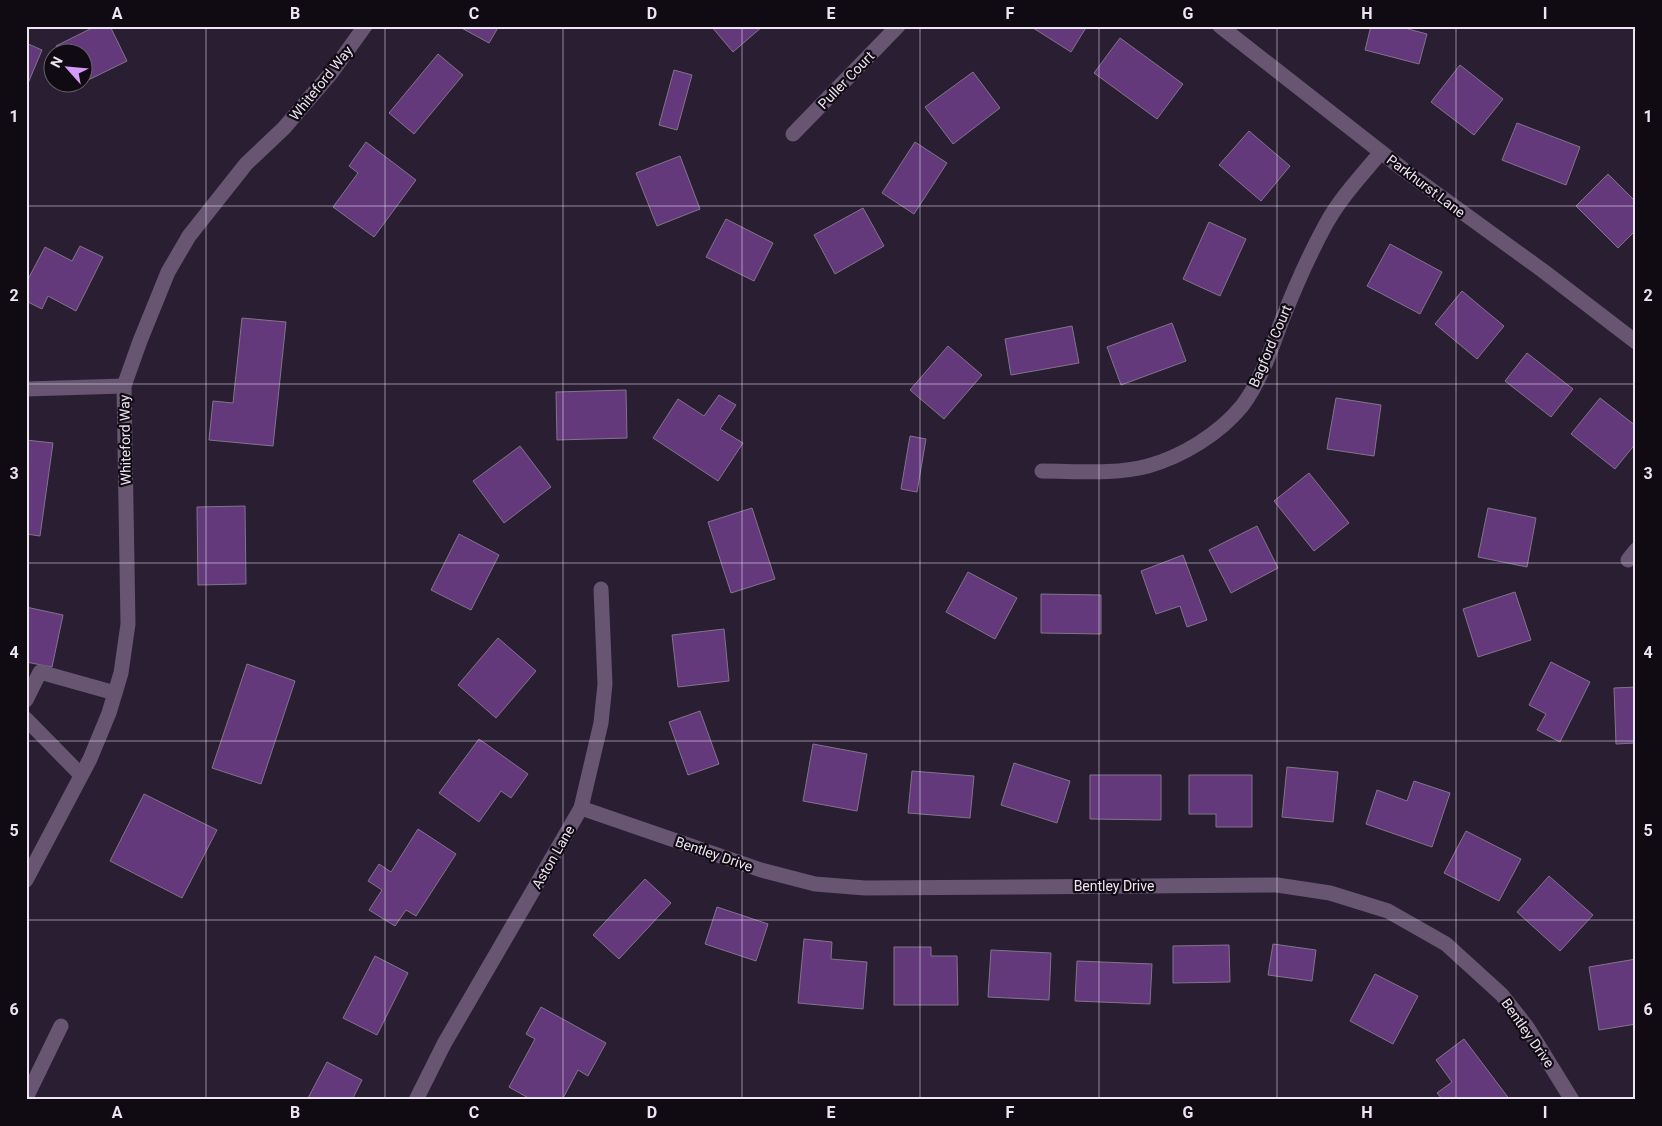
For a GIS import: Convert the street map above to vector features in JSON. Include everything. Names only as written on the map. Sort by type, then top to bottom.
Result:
[{"type":"street","name":"Whiteford Way","points":[[26,880],[81,775],[109,713],[121,673],[128,624],[124,386],[168,272],[189,236],[246,164],[284,128],[332,72],[365,26]]},
{"type":"street","name":"Puller Court","points":[[793,134],[898,26]]},
{"type":"street","name":"Parkhurst Lane","points":[[1220,26],[1381,152],[1636,342]]},
{"type":"street","name":"Bagford Court","points":[[1042,471],[1122,469],[1146,466],[1170,458],[1192,447],[1226,423],[1243,405],[1260,376],[1293,290],[1326,223],[1340,202],[1381,152]]},
{"type":"street","points":[[26,389],[124,386]]},
{"type":"street","name":"Aston Lane","points":[[416,1100],[444,1044],[581,808],[602,723],[605,684],[601,589]]},
{"type":"street","points":[[26,700],[40,672],[115,693]]},
{"type":"street","points":[[26,719],[81,775]]},
{"type":"street","name":"Bentley Drive","points":[[581,808],[761,870],[815,884],[865,888],[1276,885],[1330,893],[1388,911],[1446,944],[1502,995],[1527,1027],[1572,1100]]},
{"type":"street","points":[[26,1098],[61,1026]]},
{"type":"building","points":[[96,26],[110,26],[127,61],[92,78],[92,42],[64,42]]},
{"type":"building","points":[[458,26],[499,26],[489,43]]},
{"type":"building","points":[[711,26],[763,26],[733,52]]},
{"type":"building","points":[[1030,26],[1087,26],[1071,52]]},
{"type":"building","points":[[1371,26],[1409,26],[1408,29],[1427,34],[1419,64],[1365,50]]},
{"type":"building","points":[[1120,38],[1183,84],[1157,119],[1094,73]]},
{"type":"building","points":[[26,43],[42,50],[26,88]]},
{"type":"building","points":[[438,54],[463,75],[414,134],[389,113]]},
{"type":"building","points":[[1460,65],[1503,99],[1474,135],[1431,102]]},
{"type":"building","points":[[674,70],[692,75],[677,130],[659,125]]},
{"type":"building","points":[[973,72],[1000,108],[953,144],[925,107]]},
{"type":"building","points":[[1517,123],[1580,147],[1566,185],[1502,160]]},
{"type":"building","points":[[1249,131],[1290,166],[1261,201],[1219,165]]},
{"type":"building","points":[[366,142],[416,180],[374,237],[333,207],[358,173],[349,166]]},
{"type":"building","points":[[915,142],[947,163],[914,214],[882,193]]},
{"type":"building","points":[[680,156],[700,209],[657,226],[636,173]]},
{"type":"building","points":[[1608,174],[1636,202],[1636,230],[1618,248],[1576,206]]},
{"type":"building","points":[[863,208],[884,246],[835,274],[814,235]]},
{"type":"building","points":[[726,219],[773,243],[754,281],[706,257]]},
{"type":"building","points":[[1209,222],[1246,239],[1220,296],[1183,279]]},
{"type":"building","points":[[1390,244],[1442,272],[1420,314],[1367,286]]},
{"type":"building","points":[[80,246],[103,257],[76,311],[48,296],[42,309],[26,301],[26,283],[45,247],[72,261]]},
{"type":"building","points":[[1462,291],[1504,326],[1477,359],[1435,324]]},
{"type":"building","points":[[242,318],[286,322],[273,446],[209,440],[213,401],[233,403]]},
{"type":"building","points":[[1172,323],[1186,361],[1121,385],[1107,347]]},
{"type":"building","points":[[1072,326],[1079,363],[1011,375],[1005,339]]},
{"type":"building","points":[[948,346],[982,375],[944,419],[910,390]]},
{"type":"building","points":[[1527,353],[1573,389],[1551,417],[1505,381]]},
{"type":"building","points":[[626,390],[627,438],[557,440],[556,392]]},
{"type":"building","points":[[719,395],[736,405],[720,429],[743,443],[718,481],[653,438],[678,399],[704,416]]},
{"type":"building","points":[[1336,398],[1381,405],[1374,456],[1327,449]]},
{"type":"building","points":[[1600,398],[1636,426],[1636,443],[1615,469],[1571,434]]},
{"type":"building","points":[[910,436],[926,439],[917,492],[901,489]]},
{"type":"building","points":[[26,440],[53,443],[40,536],[26,534]]},
{"type":"building","points":[[520,446],[551,487],[504,523],[473,481]]},
{"type":"building","points":[[1309,473],[1349,523],[1314,551],[1274,501]]},
{"type":"building","points":[[245,506],[246,584],[198,585],[197,507]]},
{"type":"building","points":[[752,508],[775,579],[731,593],[708,522]]},
{"type":"building","points":[[1488,508],[1536,518],[1527,567],[1478,557]]},
{"type":"building","points":[[1257,526],[1278,568],[1231,593],[1209,550]]},
{"type":"building","points":[[459,534],[499,555],[471,610],[431,590]]},
{"type":"building","points":[[1183,555],[1207,620],[1187,627],[1180,606],[1156,614],[1141,571]]},
{"type":"building","points":[[968,572],[1017,598],[995,639],[946,612]]},
{"type":"building","points":[[1515,592],[1531,640],[1478,657],[1463,609]]},
{"type":"building","points":[[1041,594],[1101,595],[1101,634],[1041,633]]},
{"type":"building","points":[[26,607],[63,615],[52,667],[26,662]]},
{"type":"building","points":[[724,629],[729,681],[678,687],[672,635]]},
{"type":"building","points":[[498,638],[536,671],[496,718],[458,685]]},
{"type":"building","points":[[1551,662],[1590,682],[1560,742],[1537,730],[1546,714],[1529,705]]},
{"type":"building","points":[[247,664],[295,681],[261,784],[212,768]]},
{"type":"building","points":[[1636,687],[1636,743],[1616,744],[1614,688]]},
{"type":"building","points":[[700,711],[719,764],[688,775],[669,722]]},
{"type":"building","points":[[479,739],[528,774],[511,798],[501,791],[479,822],[439,793]]},
{"type":"building","points":[[813,744],[867,754],[857,811],[803,801]]},
{"type":"building","points":[[1014,763],[1070,781],[1057,823],[1001,805]]},
{"type":"building","points":[[1287,767],[1338,772],[1333,822],[1282,817]]},
{"type":"building","points":[[912,771],[974,776],[970,818],[908,813]]},
{"type":"building","points":[[1090,775],[1161,775],[1161,820],[1090,819]]},
{"type":"building","points":[[1189,775],[1252,775],[1252,827],[1216,827],[1216,814],[1189,814]]},
{"type":"building","points":[[1414,781],[1450,793],[1432,847],[1366,824],[1377,790],[1407,801]]},
{"type":"building","points":[[144,794],[217,830],[182,898],[110,861]]},
{"type":"building","points":[[418,829],[456,854],[416,916],[406,910],[395,926],[369,910],[382,890],[368,881],[379,864],[391,872]]},
{"type":"building","points":[[1466,831],[1521,859],[1499,901],[1444,873]]},
{"type":"building","points":[[1549,876],[1593,915],[1560,951],[1517,912]]},
{"type":"building","points":[[645,879],[671,903],[619,959],[593,935]]},
{"type":"building","points":[[717,907],[768,924],[756,961],[705,944]]},
{"type":"building","points":[[804,939],[832,942],[831,959],[867,962],[863,1009],[798,1003]]},
{"type":"building","points":[[1273,944],[1316,950],[1312,981],[1268,975]]},
{"type":"building","points":[[1229,945],[1230,982],[1173,983],[1173,946]]},
{"type":"building","points":[[894,947],[931,947],[931,956],[957,956],[958,1005],[894,1005]]},
{"type":"building","points":[[991,950],[1051,953],[1049,1000],[988,997]]},
{"type":"building","points":[[375,956],[408,973],[377,1035],[343,1018]]},
{"type":"building","points":[[1636,959],[1636,1024],[1599,1030],[1589,967]]},
{"type":"building","points":[[1077,961],[1152,964],[1150,1004],[1075,1001]]},
{"type":"building","points":[[1375,974],[1418,996],[1393,1044],[1350,1021]]},
{"type":"building","points":[[541,1007],[606,1043],[588,1076],[578,1070],[562,1100],[532,1100],[509,1087],[535,1039],[526,1034]]},
{"type":"building","points":[[1464,1039],[1510,1100],[1443,1100],[1437,1093],[1452,1082],[1436,1060]]},
{"type":"building","points":[[327,1062],[362,1080],[352,1100],[307,1100]]}]
